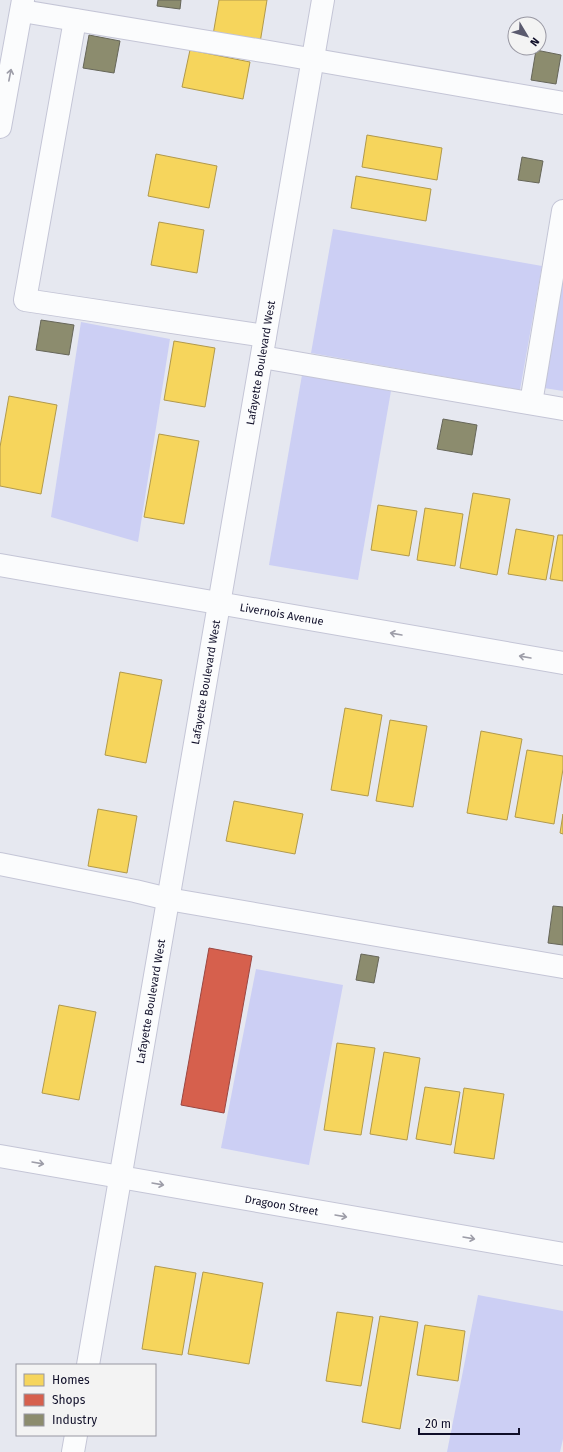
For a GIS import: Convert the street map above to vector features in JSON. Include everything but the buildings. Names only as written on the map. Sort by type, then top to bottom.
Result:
[{"type":"street","name":"Lafayette Boulevard West","points":[[88,1364],[323,0]]},
{"type":"street","points":[[0,127],[22,6],[75,20],[313,59],[563,103]]},
{"type":"street","points":[[75,20],[26,300],[265,336]]},
{"type":"street","points":[[531,404],[563,211]]},
{"type":"street","points":[[262,357],[563,409]]},
{"type":"street","name":"Livernois Avenue","points":[[0,565],[563,663]]},
{"type":"street","points":[[0,864],[135,891],[168,900],[563,967]]},
{"type":"street","name":"Dragoon Street","points":[[0,1156],[563,1254]]},
{"type":"street","points":[[73,1452],[76,1436]]},
{"type":"shaded area","points":[[333,229],[542,266],[520,390],[311,353]]},
{"type":"shaded area","points":[[563,278],[563,391],[544,388]]},
{"type":"shaded area","points":[[81,322],[170,339],[138,542],[51,517]]},
{"type":"shaded area","points":[[302,375],[391,391],[358,580],[269,565]]},
{"type":"shaded area","points":[[256,969],[343,985],[309,1165],[221,1148]]},
{"type":"shaded area","points":[[478,1295],[563,1311],[563,1439],[560,1452],[447,1452]]}]
